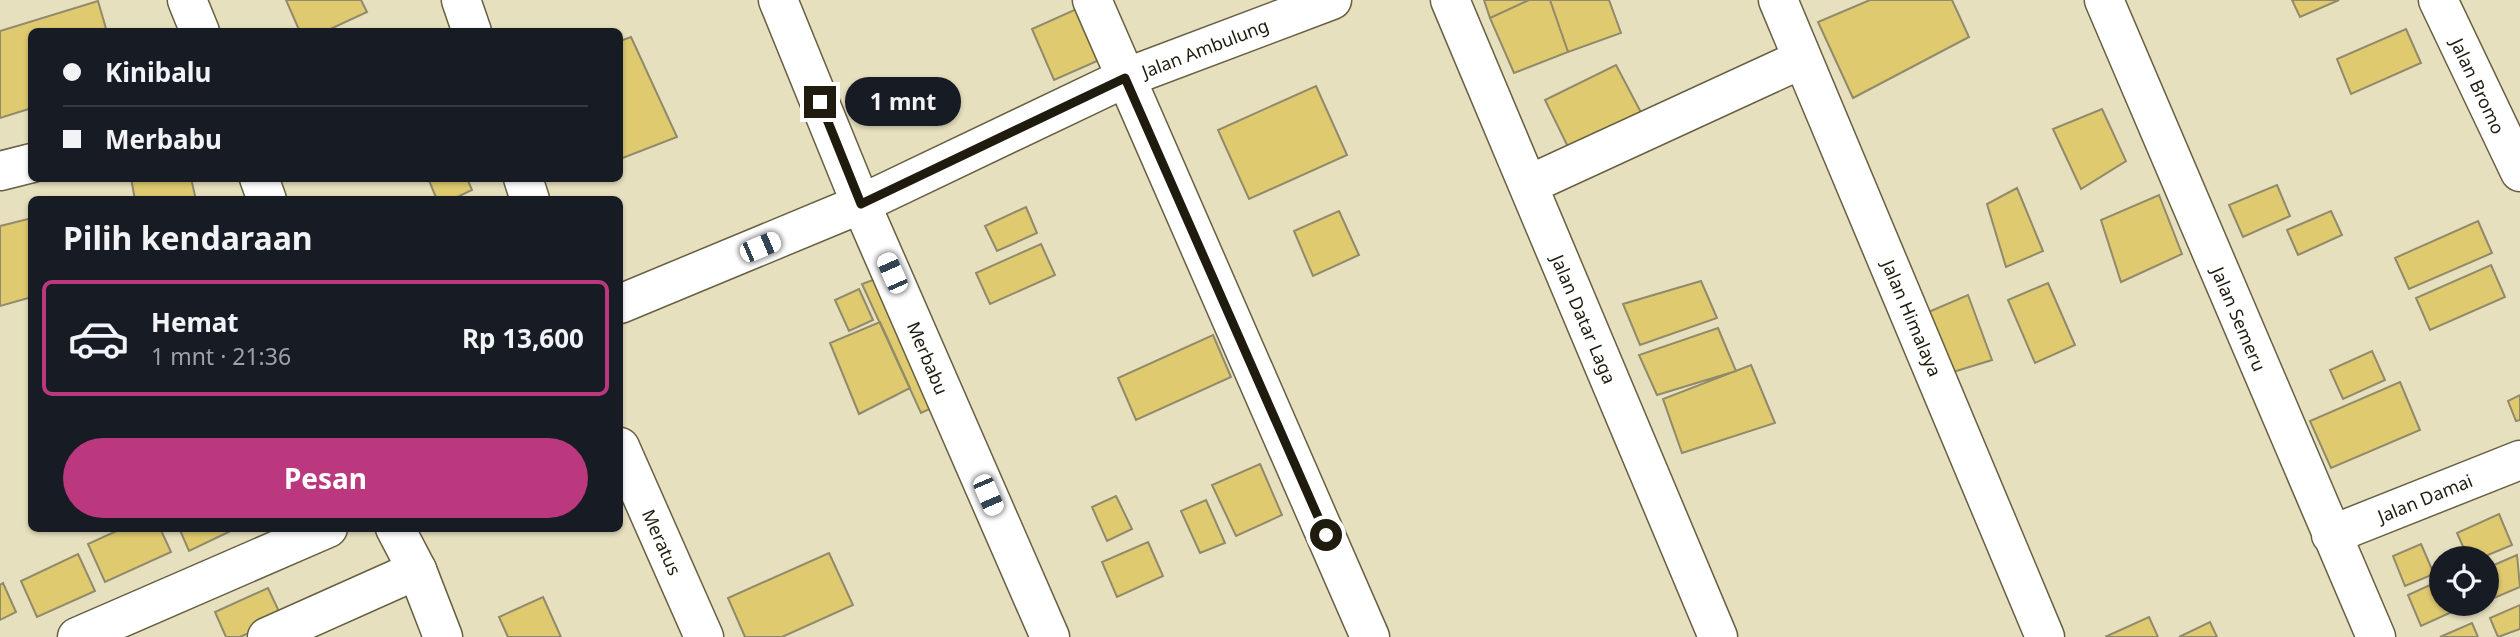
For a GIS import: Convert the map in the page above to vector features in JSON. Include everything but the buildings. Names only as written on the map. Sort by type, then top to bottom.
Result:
[{"type":"street","points":[[187,0],[198,28]]},
{"type":"street","points":[[461,0],[471,28]]},
{"type":"street","name":"Merbabu","points":[[778,0],[861,204],[1050,637]]},
{"type":"street","points":[[1092,0],[1370,637]]},
{"type":"street","name":"Jalan Ambulung","points":[[623,303],[861,204],[1125,78],[1332,0]]},
{"type":"street","name":"Jalan Datar Laga","points":[[1450,0],[1718,637]]},
{"type":"street","name":"Jalan Himalaya","points":[[1778,0],[2045,637]]},
{"type":"street","name":"Jalan Semeru","points":[[2104,0],[2376,637]]},
{"type":"street","name":"Jalan Bromo","points":[[2438,0],[2520,172]]},
{"type":"street","points":[[1528,185],[1802,59]]},
{"type":"street","points":[[0,171],[28,164]]},
{"type":"street","name":"Meratus","points":[[623,454],[704,637]]},
{"type":"street","name":"Jalan Damai","points":[[2331,535],[2518,468]]},
{"type":"street","points":[[77,637],[319,532]]},
{"type":"street","points":[[397,532],[417,570],[443,637]]},
{"type":"street","points":[[267,637],[417,570]]},
{"type":"route","points":[[820,102],[861,204],[1125,78],[1326,535]]}]
